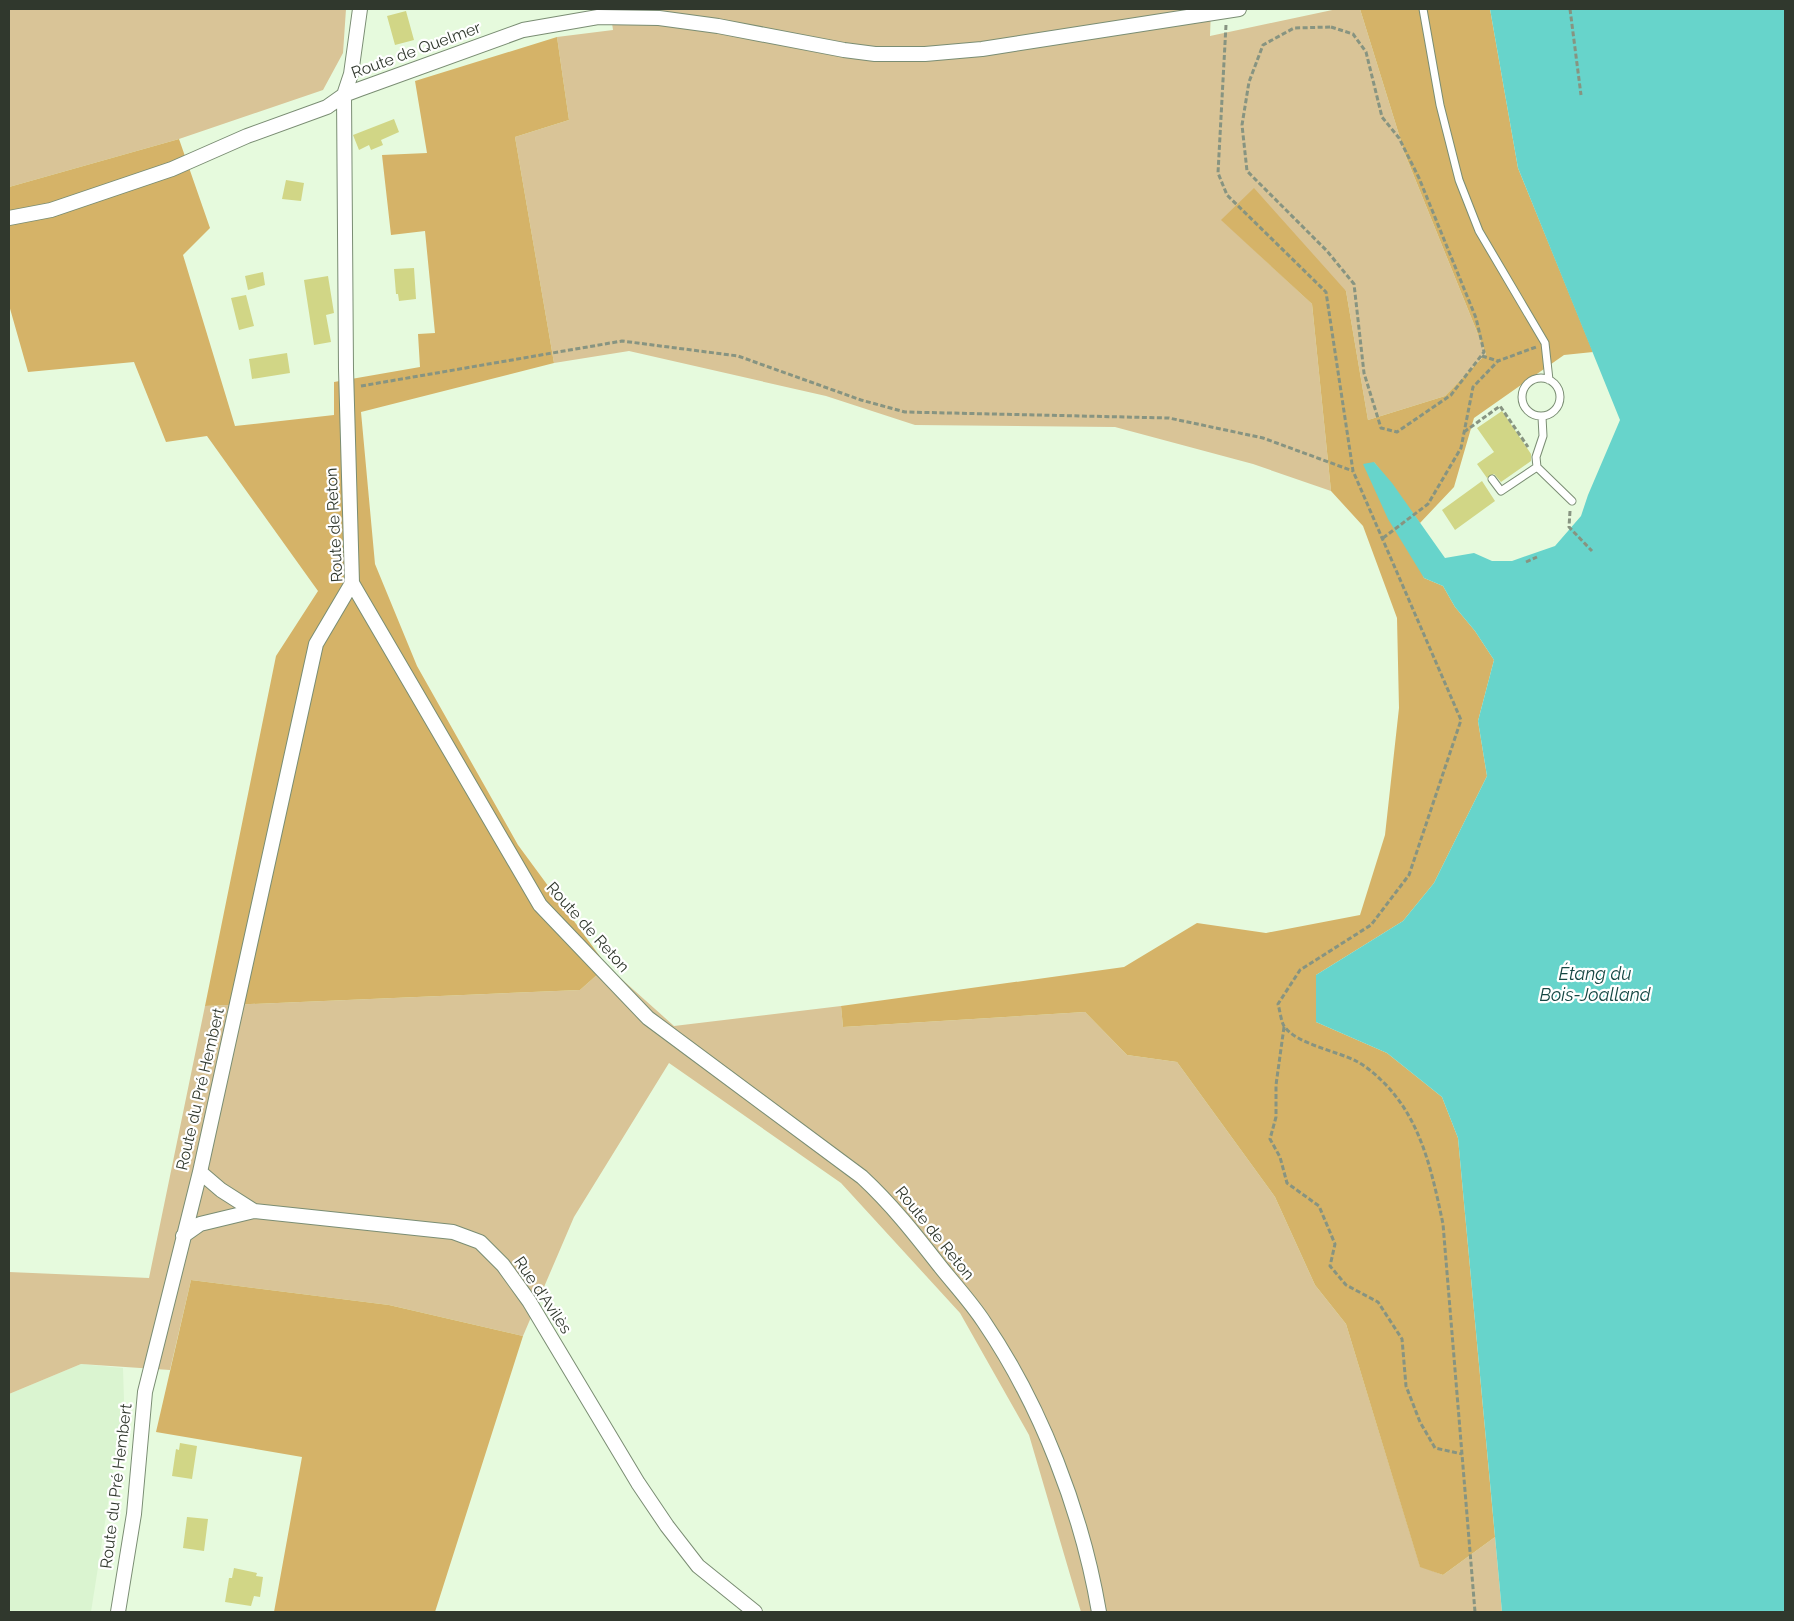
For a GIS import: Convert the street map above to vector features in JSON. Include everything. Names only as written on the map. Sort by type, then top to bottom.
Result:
[{"type":"street","name":"Route de Reton","points":[[360,9],[351,74],[344,95],[346,388],[352,583],[540,904],[648,1018],[862,1177],[893,1206],[984,1321],[1020,1380],[1065,1482],[1093,1575],[1100,1612]]},
{"type":"street","name":"Route de Quelmer","points":[[9,218],[51,210],[172,168],[247,136],[327,107],[344,95],[523,30],[598,17],[659,18],[718,26],[844,50],[875,54],[925,54],[982,49],[1231,10]]},
{"type":"street","name":"Route du Pré Hembert","points":[[118,1612],[134,1514],[145,1392],[200,1172],[316,644],[352,583]]},
{"type":"street","points":[[200,1172],[220,1190],[254,1211]]},
{"type":"street","name":"Rue d'Avilès","points":[[183,1236],[200,1224],[254,1211],[453,1232],[480,1242],[503,1265],[529,1301],[638,1483],[667,1526],[698,1566],[755,1612]]},
{"type":"lane","points":[[1423,9],[1440,106],[1459,180],[1479,230],[1545,343],[1549,380]]},
{"type":"lane","points":[[1543,378],[1559,388],[1561,401],[1554,412],[1542,417],[1530,413],[1523,403],[1522,396],[1526,385],[1531,381],[1543,378]]},
{"type":"lane","points":[[1542,417],[1543,436],[1536,457],[1537,467],[1572,502]]},
{"type":"lane","points":[[1492,479],[1501,492],[1537,467]]},
{"type":"path","points":[[1570,9],[1581,95]]},
{"type":"path","points":[[1231,10],[1218,173],[1227,195],[1326,292],[1353,471],[1461,720],[1409,875],[1371,924],[1300,970],[1278,1004],[1284,1026],[1276,1085],[1276,1117],[1270,1138],[1280,1157],[1287,1183],[1320,1206],[1335,1244],[1330,1266],[1346,1285],[1378,1302],[1402,1339],[1406,1386],[1420,1422],[1436,1448],[1463,1454]]},
{"type":"path","points":[[1331,27],[1353,34],[1366,52],[1382,117],[1399,138],[1419,178],[1476,318],[1484,352],[1482,356],[1450,395],[1397,432],[1381,428],[1364,373],[1354,284],[1327,251],[1247,171],[1242,125],[1249,82],[1263,45],[1294,28],[1331,27]]},
{"type":"path","points":[[346,388],[622,341],[738,356],[862,400],[904,412],[1168,418],[1263,438],[1353,471]]},
{"type":"path","points":[[1383,538],[1428,504],[1461,448],[1473,387],[1498,361],[1545,343]]},
{"type":"path","points":[[1482,356],[1498,361]]},
{"type":"path","points":[[1464,432],[1500,406],[1536,457]]},
{"type":"path","points":[[1572,502],[1569,526],[1592,551]]},
{"type":"path","points":[[1526,562],[1537,557]]},
{"type":"path","points":[[1284,1026],[1297,1038],[1357,1062],[1380,1079],[1399,1100],[1416,1128],[1431,1166],[1443,1224],[1476,1612]]},
{"type":"shaded area","points":[[9,9],[346,9],[343,53],[323,90],[179,139],[9,187]]},
{"type":"shaded area","points":[[610,9],[1211,9],[1210,36],[1337,9],[1360,9],[1405,154],[1486,354],[1445,396],[1368,420],[1346,291],[1222,220],[1312,304],[1331,491],[1253,464],[1115,427],[915,425],[826,396],[629,351],[554,363],[515,137],[569,120],[557,37],[613,30]]},
{"type":"shaded area","points":[[1360,9],[1490,9],[1518,168],[1593,352],[1564,355],[1474,418],[1454,487],[1420,523],[1374,462],[1424,578],[1443,586],[1455,607],[1475,631],[1494,660],[1478,721],[1487,776],[1434,883],[1403,921],[1316,975],[1316,1022],[1387,1053],[1442,1097],[1458,1138],[1495,1537],[1443,1575],[1420,1567],[1346,1324],[1315,1285],[1275,1197],[1177,1062],[1127,1055],[1085,1012],[843,1027],[841,1006],[1124,967],[1197,923],[1266,933],[1360,915],[1385,835],[1399,708],[1397,618],[1363,526],[1331,491],[1312,304],[1221,220],[1254,188],[1346,291],[1368,420],[1445,396],[1486,354],[1405,154]]},
{"type":"shaded area","points":[[557,37],[569,120],[515,137],[554,363],[361,412],[375,564],[417,666],[518,845],[607,966],[580,990],[205,1006],[276,656],[318,591],[207,436],[166,442],[134,362],[28,372],[9,305],[9,187],[179,139],[210,228],[183,255],[235,426],[334,415],[334,382],[420,367],[418,334],[435,333],[425,231],[391,235],[382,155],[427,153],[415,81]]},
{"type":"shaded area","points":[[607,966],[674,1026],[841,1006],[843,1027],[1085,1012],[1127,1055],[1177,1062],[1275,1197],[1315,1285],[1346,1324],[1420,1566],[1443,1575],[1495,1537],[1502,1612],[1081,1612],[1029,1435],[960,1313],[841,1183],[669,1063],[574,1217],[523,1336],[389,1305],[191,1280],[170,1370],[81,1364],[9,1394],[9,1272],[149,1278],[205,1006],[580,990]]},
{"type":"shaded area","points":[[191,1280],[389,1305],[523,1336],[435,1612],[274,1612],[302,1457],[156,1432]]},
{"type":"shaded area","points":[[81,1364],[123,1368],[124,1401],[91,1612],[9,1612],[9,1394]]},
{"type":"water","name":"Étang du Bois-Joalland","points":[[1490,9],[1785,9],[1785,1612],[1502,1612],[1458,1138],[1442,1097],[1387,1053],[1316,1022],[1316,975],[1403,921],[1434,883],[1487,776],[1478,721],[1494,660],[1475,631],[1455,607],[1443,586],[1424,578],[1388,519],[1363,464],[1374,462],[1392,483],[1445,558],[1474,553],[1492,561],[1512,561],[1555,546],[1581,516],[1620,420],[1518,168]]},
{"type":"building","points":[[406,11],[414,40],[395,45],[387,16]]},
{"type":"building","points":[[394,119],[399,132],[381,140],[383,145],[371,150],[369,145],[359,150],[353,135]]},
{"type":"building","points":[[286,180],[304,183],[301,201],[282,199]]},
{"type":"building","points":[[414,268],[416,299],[399,301],[398,294],[396,294],[394,269]]},
{"type":"building","points":[[263,272],[265,285],[248,290],[245,276]]},
{"type":"building","points":[[328,276],[334,313],[326,315],[331,342],[314,345],[304,280]]},
{"type":"building","points":[[246,295],[254,326],[239,330],[231,298]]},
{"type":"building","points":[[287,353],[290,373],[252,379],[249,359]]},
{"type":"building","points":[[1502,411],[1531,454],[1531,461],[1501,482],[1494,474],[1487,478],[1477,464],[1494,452],[1477,428]]},
{"type":"building","points":[[1482,481],[1495,501],[1455,530],[1442,510]]},
{"type":"building","points":[[180,1443],[197,1446],[192,1479],[172,1476],[176,1449],[179,1450]]},
{"type":"building","points":[[187,1517],[208,1519],[204,1551],[183,1548]]},
{"type":"building","points":[[234,1568],[257,1573],[256,1576],[263,1577],[260,1597],[254,1596],[251,1606],[225,1602],[229,1578],[232,1578]]}]
